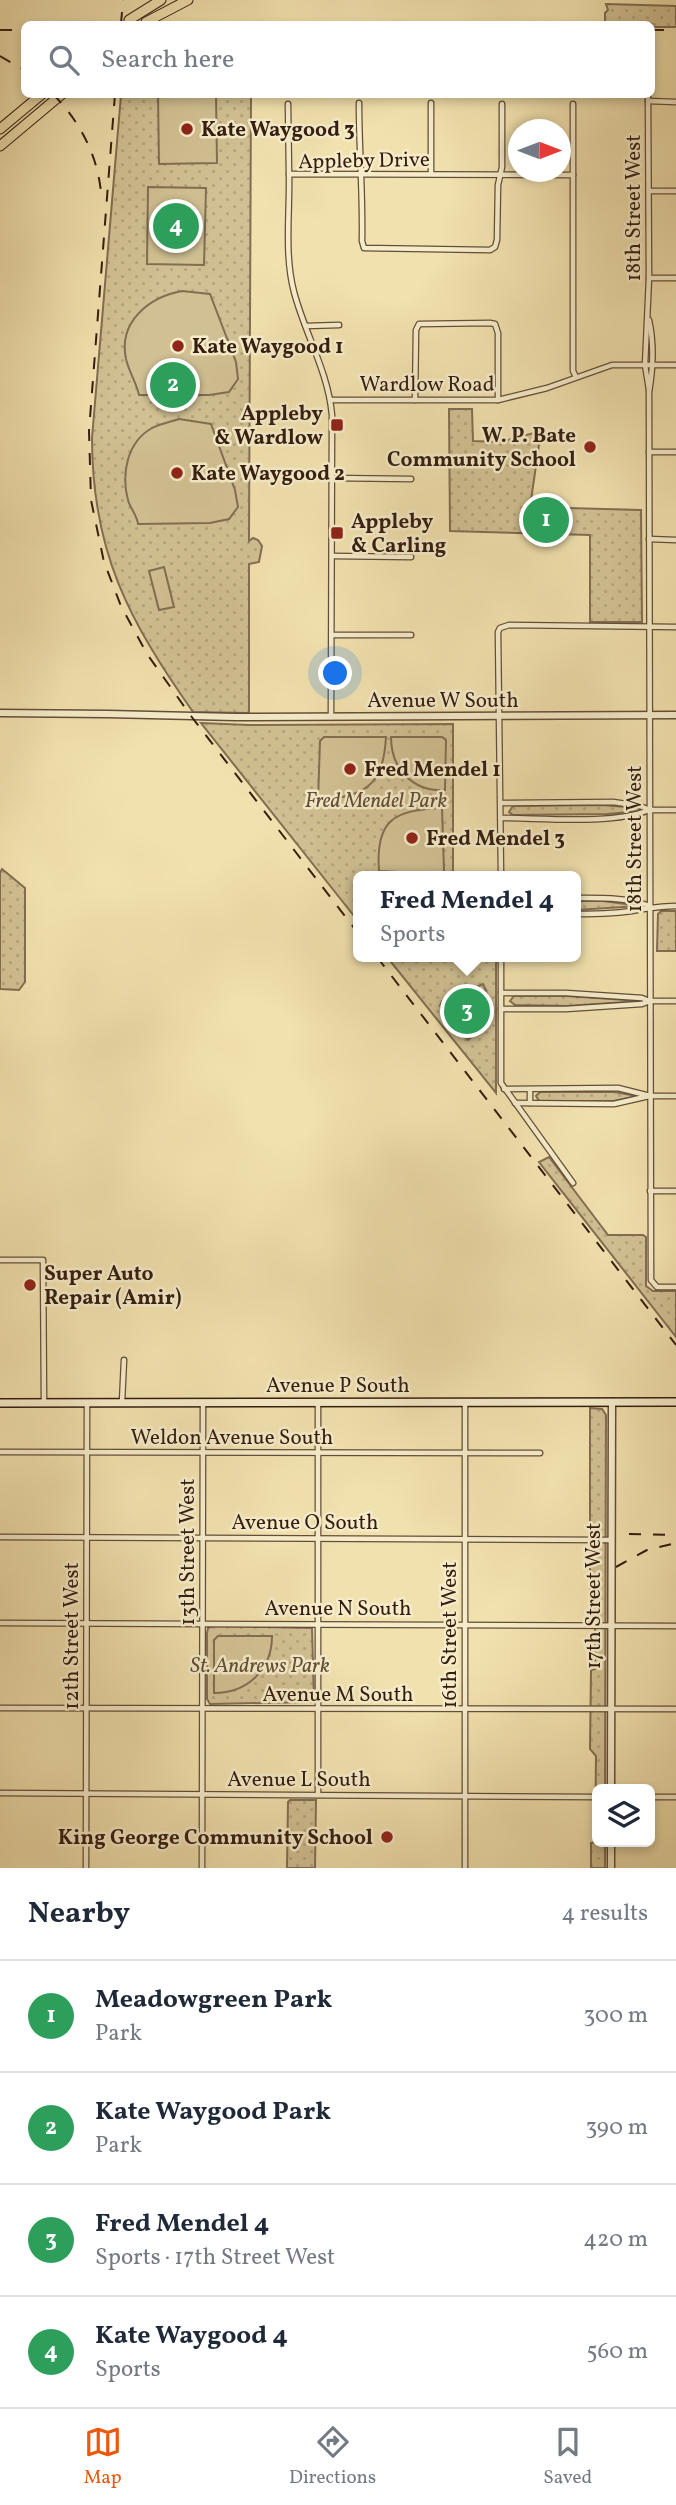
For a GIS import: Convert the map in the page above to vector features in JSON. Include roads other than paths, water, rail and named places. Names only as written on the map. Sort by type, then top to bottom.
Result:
[{"type":"highway","points":[[129,20],[161,0]]},
{"type":"highway","points":[[148,21],[188,0]]},
{"type":"highway","points":[[0,129],[38,98]]},
{"type":"highway","points":[[0,146],[57,98]]},
{"type":"main road","name":"Avenue P South","points":[[0,1403],[676,1402]]},
{"type":"street","points":[[648,101],[676,102]]},
{"type":"street","name":"18th Street West","points":[[648,101],[649,320]]},
{"type":"street","points":[[359,103],[359,167],[364,248],[490,250],[497,244],[502,104]]},
{"type":"street","points":[[431,103],[431,174]]},
{"type":"street","points":[[288,104],[289,174]]},
{"type":"street","points":[[573,104],[573,371],[576,377]]},
{"type":"street","name":"Appleby Drive","points":[[331,718],[331,400],[321,363],[293,291],[290,266],[289,174],[573,175]]},
{"type":"street","points":[[649,191],[676,191]]},
{"type":"street","points":[[649,278],[676,278]]},
{"type":"street","points":[[649,320],[645,335],[645,365],[649,392]]},
{"type":"street","points":[[649,320],[652,335],[649,392]]},
{"type":"street","points":[[415,400],[417,327],[424,323],[493,323],[496,327],[498,400]]},
{"type":"street","points":[[306,326],[338,324]]},
{"type":"street","name":"Wardlow Road","points":[[331,400],[498,400],[547,388],[612,365],[676,365]]},
{"type":"street","name":"18th Street West","points":[[649,392],[651,1280],[653,1285],[676,1287]]},
{"type":"street","points":[[649,452],[676,452]]},
{"type":"street","points":[[332,478],[411,479]]},
{"type":"street","points":[[649,539],[676,540]]},
{"type":"street","points":[[333,556],[411,557]]},
{"type":"street","points":[[501,871],[500,628],[509,625],[676,627]]},
{"type":"street","points":[[332,635],[411,635]]},
{"type":"street","name":"Avenue W South","points":[[0,713],[331,718],[676,715]]},
{"type":"street","points":[[501,803],[613,802],[650,810]]},
{"type":"street","points":[[501,818],[612,818],[650,810],[676,810]]},
{"type":"street","points":[[581,898],[606,898],[650,906],[676,906]]},
{"type":"street","points":[[581,914],[640,910],[650,906]]},
{"type":"street","points":[[501,962],[501,1083],[572,1183]]},
{"type":"street","points":[[501,993],[566,993],[676,1002]]},
{"type":"street","points":[[501,1009],[566,1009],[642,1004],[650,1001]]},
{"type":"street","points":[[504,1089],[618,1088],[650,1096]]},
{"type":"street","points":[[530,1090],[530,1103]]},
{"type":"street","points":[[514,1103],[614,1104],[650,1096],[676,1096]]},
{"type":"street","points":[[650,1191],[676,1192]]},
{"type":"street","points":[[0,1260],[43,1260],[44,1403]]},
{"type":"street","points":[[122,1403],[124,1360]]},
{"type":"street","name":"17th Street West","points":[[611,1784],[612,1402]]},
{"type":"street","name":"12th Street West","points":[[86,1403],[86,1868]]},
{"type":"street","name":"13th Street West","points":[[202,1868],[203,1403]]},
{"type":"street","points":[[318,1403],[318,1795]]},
{"type":"street","name":"16th Street West","points":[[465,1403],[465,1868]]},
{"type":"street","name":"Weldon Avenue South","points":[[0,1452],[540,1453]]},
{"type":"street","name":"Avenue O South","points":[[0,1537],[611,1540]]},
{"type":"street","name":"Avenue N South","points":[[0,1623],[676,1626]]},
{"type":"street","name":"Avenue M South","points":[[0,1708],[676,1709]]},
{"type":"street","name":"Avenue L South","points":[[0,1793],[592,1797]]},
{"type":"street","points":[[655,1797],[676,1797]]},
{"type":"street","points":[[611,1847],[611,1868]]},
{"type":"railway","points":[[121,21],[123,0]]},
{"type":"railway","points":[[0,30],[21,30]]},
{"type":"railway","points":[[655,30],[676,30]]},
{"type":"railway","points":[[0,56],[21,68]]},
{"type":"railway","points":[[56,98],[86,139],[96,165],[101,192]]},
{"type":"railway","points":[[115,98],[89,431],[91,500],[104,562],[121,606],[147,654],[191,716],[353,927]]},
{"type":"railway","points":[[381,962],[676,1345]]},
{"type":"railway","points":[[629,1534],[676,1535]]},
{"type":"railway","points":[[616,1567],[647,1550],[676,1543]]},
{"type":"place","name":"Kate Waygood 3","points":[[187,129]]},
{"type":"place","name":"Kate Waygood 4","points":[[176,226]]},
{"type":"place","name":"Kate Waygood 1","points":[[178,346]]},
{"type":"place","name":"Kate Waygood Park","points":[[173,385]]},
{"type":"place","name":"Appleby & Wardlow","points":[[337,425]]},
{"type":"place","name":"W. P. Bate Community School","points":[[590,447]]},
{"type":"place","name":"Kate Waygood 2","points":[[177,473]]},
{"type":"place","name":"Meadowgreen Park","points":[[546,520]]},
{"type":"place","name":"Appleby & Carling","points":[[337,533]]},
{"type":"place","name":"Fred Mendel 1","points":[[350,769]]},
{"type":"place","name":"Fred Mendel 3","points":[[412,838]]},
{"type":"place","name":"Fred Mendel 4","points":[[467,1011]]},
{"type":"place","name":"Super Auto Repair (Amir)","points":[[30,1285]]},
{"type":"place","name":"King George Community School","points":[[387,1837]]},
{"type":"park label","name":"Fred Mendel Park","points":[[376,800]]},
{"type":"park label","name":"St. Andrews Park","points":[[260,1665]]}]
